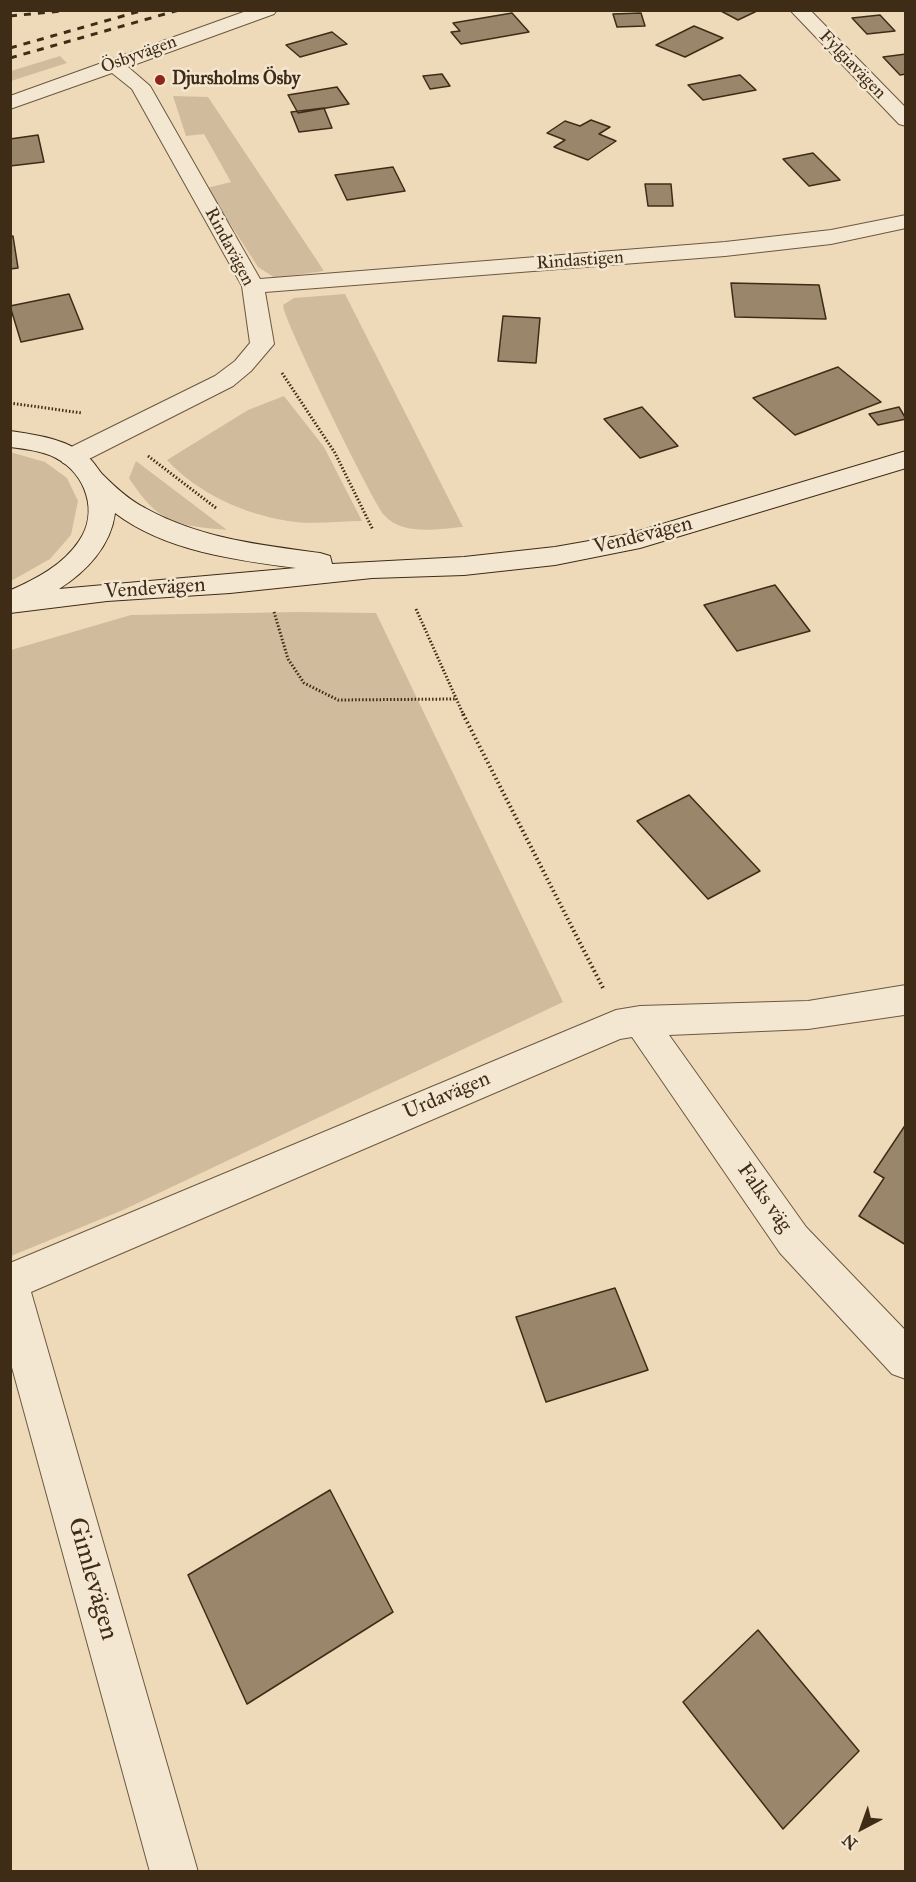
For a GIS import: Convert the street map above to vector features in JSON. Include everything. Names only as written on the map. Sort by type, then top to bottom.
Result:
[{"type":"street","name":"Ösbyvägen","points":[[10,103],[268,10]]},
{"type":"street","name":"Fylgiavägen","points":[[799,10],[906,120]]},
{"type":"street","name":"Rindavägen","points":[[72,457],[224,381],[243,366],[262,344],[253,286],[140,86],[113,64]]},
{"type":"street","name":"Rindastigen","points":[[253,286],[725,249],[831,237],[906,221]]},
{"type":"street","points":[[10,439],[38,443],[72,457]]},
{"type":"street","name":"Vendevägen","points":[[72,457],[94,480],[131,512],[179,536],[231,550],[372,569]]},
{"type":"street","name":"Vendevägen","points":[[10,603],[107,592],[230,584],[372,569],[464,566],[555,556],[631,542],[906,459]]},
{"type":"street","points":[[10,603],[41,588],[76,562],[98,533],[103,502],[94,480]]},
{"type":"street","name":"Urdavägen","points":[[10,1285],[628,1023],[808,1015],[906,999]]},
{"type":"street","name":"Falks väg","points":[[628,1023],[794,1240],[906,1360]]},
{"type":"street","name":"Gimlevägen","points":[[10,1285],[174,1872]]},
{"type":"path","points":[[10,403],[93,415],[220,510]]},
{"type":"path","points":[[416,609],[455,699],[597,973],[628,1023]]},
{"type":"path","points":[[273,610],[288,659],[304,683],[338,700],[455,699]]},
{"type":"shaded area","points":[[60,56],[67,63],[11,81],[11,71]]},
{"type":"shaded area","points":[[173,96],[208,97],[324,271],[275,278],[258,267],[207,188],[231,182],[204,134],[186,136]]},
{"type":"shaded area","points":[[345,294],[463,527],[421,530],[392,522],[384,515],[376,502],[347,446],[311,373],[283,305],[294,298]]},
{"type":"shaded area","points":[[284,396],[324,447],[362,521],[297,522],[255,513],[207,492],[179,472],[167,460],[248,410]]},
{"type":"shaded area","points":[[10,452],[45,462],[67,478],[78,501],[71,535],[50,559],[11,581]]},
{"type":"shaded area","points":[[136,461],[227,530],[181,523],[159,513],[129,478]]},
{"type":"shaded area","points":[[376,613],[563,1002],[123,1210],[11,1256],[11,650],[131,615]]},
{"type":"building","points":[[719,10],[759,10],[738,20]]},
{"type":"building","points":[[512,13],[529,32],[461,44],[451,32],[460,31],[453,23]]},
{"type":"building","points":[[641,13],[645,26],[617,27],[613,14]]},
{"type":"building","points":[[880,15],[895,31],[867,34],[852,18]]},
{"type":"building","points":[[694,26],[723,38],[685,57],[656,45]]},
{"type":"building","points":[[332,32],[347,44],[300,57],[286,45]]},
{"type":"building","points":[[906,54],[906,74],[900,75],[883,57]]},
{"type":"building","points":[[442,74],[450,86],[430,89],[423,76]]},
{"type":"building","points":[[740,75],[756,90],[703,100],[688,85]]},
{"type":"building","points":[[337,87],[349,104],[298,113],[288,95]]},
{"type":"building","points":[[324,108],[332,128],[299,132],[291,112]]},
{"type":"building","points":[[591,120],[610,127],[599,134],[616,141],[588,160],[554,147],[565,140],[547,133],[565,121],[580,126]]},
{"type":"building","points":[[38,135],[44,162],[10,166],[10,139]]},
{"type":"building","points":[[813,153],[840,180],[809,186],[783,159]]},
{"type":"building","points":[[393,167],[405,191],[347,200],[335,175]]},
{"type":"building","points":[[645,184],[671,184],[673,206],[648,206]]},
{"type":"building","points":[[13,236],[18,268],[10,269],[10,237]]},
{"type":"building","points":[[731,283],[819,285],[826,319],[735,317]]},
{"type":"building","points":[[69,294],[83,329],[21,342],[10,306]]},
{"type":"building","points":[[503,316],[540,318],[536,363],[498,361]]},
{"type":"building","points":[[838,367],[881,402],[795,435],[753,398]]},
{"type":"building","points":[[642,407],[678,446],[640,458],[604,419]]},
{"type":"building","points":[[899,407],[906,419],[878,425],[869,414]]},
{"type":"building","points":[[775,585],[810,631],[737,651],[704,605]]},
{"type":"building","points":[[689,795],[760,871],[708,899],[637,821]]},
{"type":"building","points":[[906,1124],[906,1245],[859,1216],[884,1178],[874,1172]]},
{"type":"building","points":[[615,1288],[648,1370],[546,1402],[516,1317]]},
{"type":"building","points":[[330,1490],[393,1612],[247,1704],[188,1575]]},
{"type":"building","points":[[758,1630],[859,1751],[783,1829],[683,1702]]},
{"type":"railway","points":[[10,16],[71,10]]},
{"type":"railway","points":[[10,48],[144,10]]},
{"type":"railway","points":[[10,58],[179,10]]},
{"type":"place","name":"Djursholms Ösby","points":[[160,80]]}]
